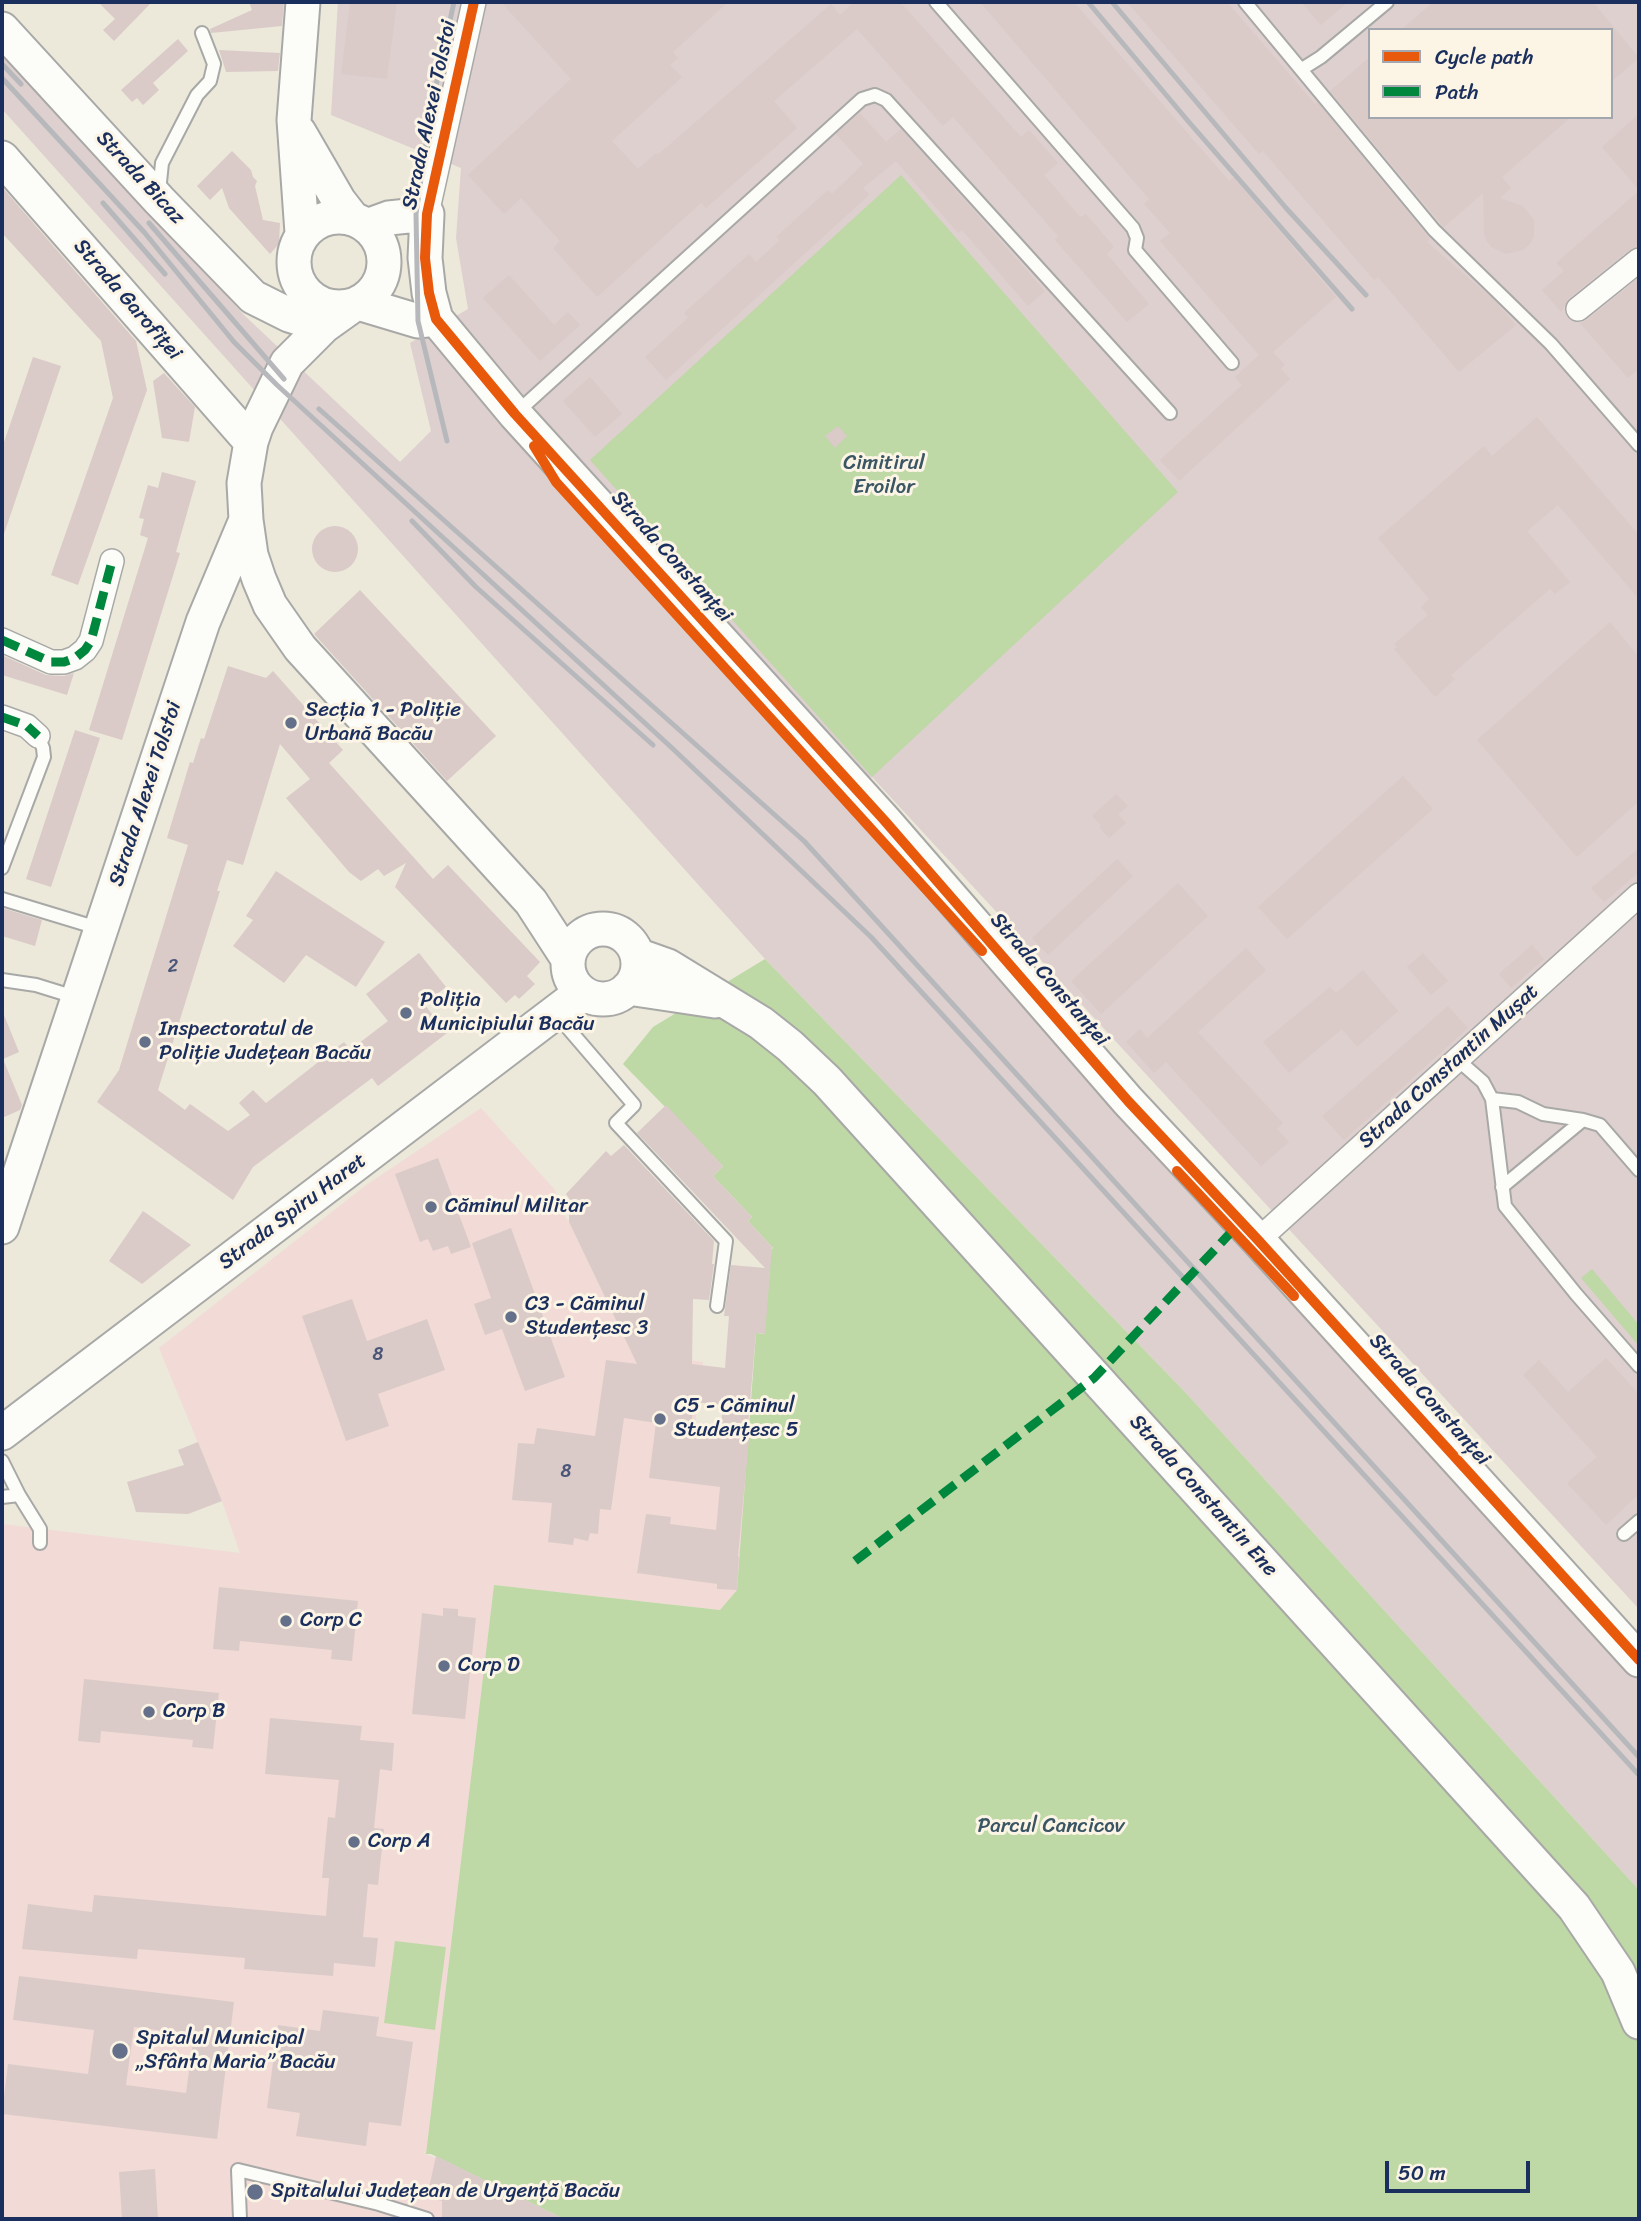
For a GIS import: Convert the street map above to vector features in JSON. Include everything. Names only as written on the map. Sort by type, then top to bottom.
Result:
[{"type":"street","name":"Strada Alexei Tolstoi","points":[[288,363],[294,250],[302,233],[294,120],[303,2]]},
{"type":"street","name":"Strada Alexei Tolstoi","points":[[436,319],[429,293],[425,258],[427,214],[474,2]]},
{"type":"street","name":"Strada Bicaz","points":[[2,29],[159,200],[253,297],[289,315],[324,326]]},
{"type":"street","name":"Strada Alexei Tolstoi","points":[[2,1227],[208,609],[246,520],[244,483],[251,442],[288,363],[324,326],[369,296],[383,273],[382,247],[376,235],[339,201],[294,120]]},
{"type":"street","name":"Strada Garofiței","points":[[2,158],[251,442]]},
{"type":"street","points":[[302,233],[326,218],[340,216],[360,222],[427,214]]},
{"type":"street","points":[[1578,309],[1639,260]]},
{"type":"street","points":[[293,268],[304,291],[325,306],[355,304],[418,321],[436,319]]},
{"type":"street","name":"Strada Constanței","points":[[436,319],[515,414],[884,820],[1128,1101],[1258,1240],[1639,1660]]},
{"type":"street","points":[[246,520],[251,555],[270,606],[300,648],[531,902],[568,959]]},
{"type":"street","points":[[2,640],[51,662],[64,662],[75,658],[91,641],[112,561]]},
{"type":"street","points":[[208,609],[229,603],[253,601],[270,606]]},
{"type":"street","points":[[2,717],[27,726],[38,736]]},
{"type":"street","name":"Strada Constantin Mușat","points":[[1258,1240],[1639,895]]},
{"type":"street","points":[[531,902],[596,929],[611,929],[625,936],[632,944],[637,955],[635,978],[628,988],[608,999],[586,995],[575,986],[569,973],[568,959],[572,946],[582,935],[596,929]]},
{"type":"street","name":"Strada Constantin Ene","points":[[637,955],[668,966],[761,1023],[790,1046],[827,1082],[1574,1907],[1618,1972],[1639,2022]]},
{"type":"street","name":"Strada Constantin Ene","points":[[628,988],[727,1004]]},
{"type":"street","name":"Strada Spiru Haret","points":[[2,1433],[555,1012],[586,995]]},
{"type":"lane","points":[[936,2],[1133,228],[1137,238],[1135,250],[1232,363]]},
{"type":"lane","points":[[1245,2],[1434,230],[1551,344],[1639,445]]},
{"type":"lane","points":[[1302,69],[1321,57],[1387,2]]},
{"type":"lane","points":[[159,200],[162,163],[197,95],[210,81],[214,64],[202,33]]},
{"type":"lane","points":[[515,414],[862,99],[875,95],[886,100],[1170,413]]},
{"type":"lane","points":[[2,868],[44,757],[38,736]]},
{"type":"lane","points":[[2,899],[101,929]]},
{"type":"lane","points":[[2,981],[36,985],[78,998]]},
{"type":"lane","points":[[555,1012],[634,1105],[616,1123],[726,1241],[717,1306]]},
{"type":"lane","points":[[1458,1060],[1483,1082],[1492,1099],[1505,1206],[1639,1366]]},
{"type":"lane","points":[[1492,1099],[1518,1102],[1543,1114],[1600,1125],[1639,1170]]},
{"type":"lane","points":[[1502,1187],[1583,1120]]},
{"type":"lane","points":[[2,1461],[40,1529],[40,1543]]},
{"type":"lane","points":[[2,1497],[19,1495]]},
{"type":"lane","points":[[1624,1534],[1639,1521]]},
{"type":"lane","points":[[240,2219],[238,2170],[379,2204],[423,2219]]},
{"type":"shaded area","points":[[338,2],[1639,2],[1639,1609],[872,777],[846,798],[1639,1672],[1639,1890],[1185,1392],[765,959],[2,109],[2,50],[244,315],[400,462],[431,431],[410,343],[468,309],[456,238],[461,168],[331,115]]},
{"type":"shaded area","points":[[481,1108],[555,1190],[557,1205],[569,1222],[632,1353],[703,1362],[694,1432],[749,1439],[737,1590],[720,1610],[494,1585],[426,2154],[564,2219],[2,2219],[2,1524],[240,1553],[222,1501],[159,1348],[365,1186]]},
{"type":"green space","name":"Cimitirul Eroilor","points":[[901,175],[1178,492],[872,777],[590,460]]},
{"type":"green space","name":"Parcul Cancicov","points":[[765,959],[1185,1392],[1639,1890],[1639,2219],[564,2219],[431,2154],[426,2154],[494,1585],[720,1610],[737,1590],[756,1333],[764,1334],[770,1269],[759,1262],[773,1248],[748,1221],[752,1217],[713,1176],[723,1166],[623,1064],[653,1027]]},
{"type":"green space","points":[[1592,1269],[1639,1325],[1639,1346],[1581,1278]]},
{"type":"green space","points":[[395,1941],[446,1947],[435,2030],[384,2023]]},
{"type":"building","points":[[98,2],[152,2],[114,41],[103,30],[115,19]]},
{"type":"building","points":[[249,2],[284,2],[282,26],[211,33],[210,29],[252,10]]},
{"type":"building","points":[[350,2],[397,2],[387,79],[341,74]]},
{"type":"building","points":[[501,2],[728,2],[673,52],[678,58],[670,65],[682,77],[612,141],[638,169],[655,154],[660,153],[831,4],[840,15],[854,2],[900,2],[1021,137],[1029,130],[1058,163],[1044,175],[1080,217],[1086,214],[1114,247],[1107,254],[1149,304],[1127,322],[1055,240],[1058,236],[953,117],[943,126],[857,29],[774,101],[797,128],[706,208],[701,203],[597,297],[553,248],[560,241],[521,198],[504,214],[468,175],[571,79]]},
{"type":"building","points":[[980,2],[1074,2],[1229,181],[1233,177],[1336,297],[1273,352],[1285,365],[1281,369],[1290,379],[1179,481],[1160,460],[1242,385],[1235,377],[1259,355],[1160,241],[1170,233],[1144,204],[1149,199]]},
{"type":"building","points":[[1127,2],[1227,2],[1315,104],[1317,102],[1430,239],[1427,242],[1494,300],[1516,325],[1459,372],[1378,277],[1374,280],[1263,151],[1259,154]]},
{"type":"building","points":[[1301,2],[1348,2],[1321,25]]},
{"type":"building","points":[[1433,2],[1593,2],[1639,58],[1613,80],[1613,28],[1403,28]]},
{"type":"building","points":[[178,39],[188,51],[153,83],[159,90],[143,105],[137,98],[132,102],[121,90]]},
{"type":"building","points":[[219,50],[280,53],[278,71],[226,72]]},
{"type":"building","points":[[1368,59],[1368,119],[1569,119],[1502,177],[1511,188],[1500,198],[1523,206],[1534,220],[1534,237],[1529,245],[1523,250],[1506,254],[1491,247],[1484,233],[1483,193],[1444,227],[1330,91]]},
{"type":"building","points":[[860,113],[886,142],[901,129],[1045,291],[1028,306],[962,230],[958,233],[896,161],[863,188],[869,195],[666,380],[645,357],[688,318],[684,313],[749,254],[756,262],[780,240],[776,237],[828,190],[832,194],[863,164],[836,134]]},
{"type":"building","points":[[1639,114],[1639,190],[1602,147]]},
{"type":"building","points":[[232,151],[251,170],[257,181],[255,186],[263,220],[280,223],[279,244],[270,254],[229,208],[222,188],[210,200],[197,186]]},
{"type":"building","points":[[2,187],[136,341],[147,390],[78,585],[51,575],[113,398],[101,341],[2,233]]},
{"type":"building","points":[[1639,191],[1639,245],[1630,249],[1569,298],[1561,312],[1542,290],[1564,271],[1556,263]]},
{"type":"building","points":[[509,275],[554,325],[568,312],[580,325],[540,361],[483,298]]},
{"type":"building","points":[[1639,278],[1639,369],[1628,378],[1580,323]]},
{"type":"building","points":[[33,357],[61,366],[4,534],[2,448]]},
{"type":"building","points":[[164,373],[195,407],[189,442],[162,438],[153,381]]},
{"type":"building","points":[[590,377],[622,414],[595,437],[563,401]]},
{"type":"building","points":[[1537,417],[1639,535],[1639,599],[1558,505],[1527,531],[1570,582],[1555,594],[1550,589],[1451,675],[1455,679],[1435,697],[1394,649],[1397,647],[1394,644],[1428,615],[1421,607],[1429,599],[1378,538],[1484,446],[1492,456]]},
{"type":"building","points":[[838,426],[847,436],[835,448],[825,436]]},
{"type":"building","points":[[162,472],[196,481],[176,552],[180,553],[122,740],[89,730],[148,538],[140,535],[144,519],[139,518],[148,485],[158,488]]},
{"type":"building","points":[[335,526],[351,533],[358,549],[351,565],[335,572],[319,565],[312,549],[319,533]]},
{"type":"building","points":[[360,590],[496,736],[447,781],[314,634]]},
{"type":"building","points":[[1610,622],[1639,657],[1639,801],[1577,857],[1477,740]]},
{"type":"building","points":[[2,655],[46,675],[64,676],[74,673],[67,695],[2,675]]},
{"type":"building","points":[[228,666],[266,678],[273,671],[343,750],[329,763],[433,879],[448,865],[540,962],[527,976],[535,984],[519,999],[515,995],[506,1003],[395,887],[406,863],[384,876],[378,869],[361,881],[349,872],[286,798],[310,779],[280,744],[243,865],[227,860],[217,891],[220,891],[158,1090],[185,1110],[190,1104],[228,1131],[250,1115],[239,1103],[253,1090],[266,1103],[344,1042],[350,1050],[388,1021],[366,994],[419,953],[446,987],[424,1004],[447,1033],[378,1086],[372,1078],[253,1167],[233,1200],[97,1102],[119,1070],[188,845],[167,838],[190,762],[193,763],[201,738],[204,739]]},
{"type":"building","points":[[75,730],[100,738],[51,887],[26,879]]},
{"type":"building","points":[[1403,776],[1433,809],[1287,939],[1258,907]]},
{"type":"building","points":[[1116,794],[1128,806],[1118,814],[1126,823],[1109,838],[1092,816]]},
{"type":"building","points":[[1639,848],[1639,872],[1604,902],[1591,888]]},
{"type":"building","points":[[1117,859],[1133,876],[1048,955],[1032,938]]},
{"type":"building","points":[[276,871],[385,942],[356,987],[306,955],[284,983],[233,946],[253,920],[246,916]]},
{"type":"building","points":[[1178,883],[1208,916],[1101,1014],[1071,981]]},
{"type":"building","points":[[2,908],[42,920],[35,946],[2,936]]},
{"type":"building","points":[[1532,945],[1544,959],[1511,988],[1499,974]]},
{"type":"building","points":[[1246,948],[1266,970],[1198,1032],[1283,1123],[1277,1129],[1289,1142],[1261,1166],[1166,1062],[1154,1073],[1126,1042],[1140,1029],[1147,1038]]},
{"type":"building","points":[[1423,953],[1448,981],[1431,995],[1407,967]]},
{"type":"building","points":[[1363,970],[1398,1011],[1357,1047],[1342,1029],[1289,1073],[1263,1042],[1330,987],[1336,993]]},
{"type":"building","points":[[1448,1006],[1468,1028],[1344,1140],[1322,1116]]},
{"type":"building","points":[[2,1010],[19,1052],[3,1059],[22,1105],[20,1110],[2,1118]]},
{"type":"building","points":[[666,1105],[723,1166],[713,1176],[752,1217],[748,1221],[772,1247],[765,1334],[756,1333],[737,1590],[717,1589],[717,1584],[637,1573],[646,1514],[671,1517],[670,1524],[716,1530],[720,1487],[649,1478],[656,1423],[624,1418],[611,1510],[600,1509],[598,1534],[590,1533],[588,1541],[574,1538],[573,1545],[548,1542],[552,1503],[512,1500],[518,1443],[534,1444],[537,1428],[595,1436],[606,1360],[637,1364],[569,1222],[573,1204],[566,1194],[606,1151],[611,1156],[624,1145],[714,1241],[709,1300],[693,1299],[692,1364],[725,1368],[729,1316],[724,1316],[731,1265],[765,1268],[637,1133]],"holes":[[[694,1402],[723,1405],[720,1435],[690,1432]]]},
{"type":"building","name":"Căminul Militar","points":[[438,1158],[471,1247],[451,1254],[448,1246],[433,1251],[428,1239],[420,1242],[395,1174]]},
{"type":"building","points":[[143,1211],[191,1245],[142,1284],[109,1261]]},
{"type":"building","name":"C3 - Căminul Studențesc 3","points":[[511,1228],[565,1377],[525,1391],[502,1329],[485,1335],[474,1304],[491,1298],[472,1243]]},
{"type":"building","points":[[352,1299],[367,1341],[427,1319],[445,1370],[378,1394],[389,1426],[346,1441],[302,1316]]},
{"type":"building","points":[[1606,1358],[1639,1394],[1639,1494],[1606,1525],[1567,1483],[1597,1457],[1523,1375],[1539,1360],[1568,1392]]},
{"type":"building","points":[[198,1442],[222,1501],[188,1514],[136,1512],[127,1482],[184,1465],[178,1450]]},
{"type":"building","name":"Corp C","points":[[219,1587],[358,1601],[352,1661],[331,1659],[332,1650],[240,1641],[239,1651],[213,1649]]},
{"type":"building","name":"Corp D","points":[[443,1608],[458,1609],[458,1616],[476,1618],[465,1719],[412,1714],[422,1613],[443,1616]]},
{"type":"building","name":"Corp B","points":[[84,1679],[219,1693],[213,1749],[192,1747],[193,1740],[101,1731],[100,1743],[78,1741]]},
{"type":"building","name":"Corp A","points":[[270,1718],[362,1726],[360,1740],[394,1743],[392,1771],[380,1769],[374,1828],[384,1829],[378,1885],[368,1884],[363,1937],[378,1938],[375,1967],[334,1963],[333,1976],[244,1969],[245,1958],[138,1949],[137,1959],[22,1949],[28,1904],[92,1912],[94,1895],[326,1916],[329,1878],[322,1878],[328,1817],[335,1818],[339,1780],[265,1774]]},
{"type":"building","name":"Spitalul Municipal „Sfânta Maria” Bacău","points":[[19,1976],[234,2002],[217,2139],[2,2114],[8,2064],[88,2074],[94,2030],[13,2020]],"holes":[[[134,2027],[194,2035],[186,2093],[126,2085]]]},
{"type":"building","points":[[323,2010],[379,2017],[376,2036],[413,2042],[401,2126],[369,2122],[366,2146],[296,2136],[300,2113],[267,2108],[278,2025],[320,2031]]},
{"type":"building","points":[[436,2156],[564,2219],[442,2219],[442,2201],[427,2197]]},
{"type":"building","points":[[155,2169],[158,2219],[122,2219],[119,2172]]},
{"type":"railway","points":[[447,441],[418,321],[416,214],[431,109],[454,2]]},
{"type":"railway","points":[[1088,2],[1352,309]]},
{"type":"railway","points":[[1112,2],[1286,208],[1366,295]]},
{"type":"railway","points":[[2,64],[21,84]]},
{"type":"railway","points":[[2,78],[144,232],[234,342],[277,385],[672,748],[871,937],[1639,1775]]},
{"type":"railway","points":[[103,203],[165,274]]},
{"type":"railway","points":[[149,223],[284,379]]},
{"type":"railway","points":[[319,409],[804,841],[1639,1757]]},
{"type":"railway","points":[[412,521],[476,587],[653,745]]},
{"type":"marked path","points":[[2,640],[51,662],[64,662],[75,658],[91,641],[112,561]]},
{"type":"marked path","points":[[2,717],[27,726],[38,736]]},
{"type":"marked path","points":[[855,1561],[1094,1378],[1236,1227]]},
{"type":"cycle path","points":[[474,2],[427,214],[425,258],[429,293],[436,319],[515,414],[884,820],[1128,1101],[1258,1240],[1639,1660]]},
{"type":"cycle path","points":[[534,446],[556,482],[982,951]]},
{"type":"cycle path","points":[[1177,1171],[1294,1296]]},
{"type":"place","name":"Secția 1 - Poliție Urbană Bacău","points":[[291,723]]},
{"type":"place","name":"Poliția Municipiului Bacău","points":[[406,1013]]},
{"type":"place","name":"Inspectoratul de Poliție Județean Bacău","points":[[145,1042]]},
{"type":"place","name":"Căminul Militar","points":[[431,1207]]},
{"type":"place","name":"C3 - Căminul Studențesc 3","points":[[511,1317]]},
{"type":"place","name":"C5 - Căminul Studențesc 5","points":[[660,1419]]},
{"type":"place","name":"Corp C","points":[[286,1621]]},
{"type":"place","name":"Corp D","points":[[444,1666]]},
{"type":"place","name":"Corp B","points":[[149,1712]]},
{"type":"place","name":"Corp A","points":[[354,1842]]},
{"type":"place","name":"Spitalul Municipal „Sfânta Maria” Bacău","points":[[120,2051]]},
{"type":"place","name":"Spitalului Județean de Urgență Bacău","points":[[255,2192]]}]
